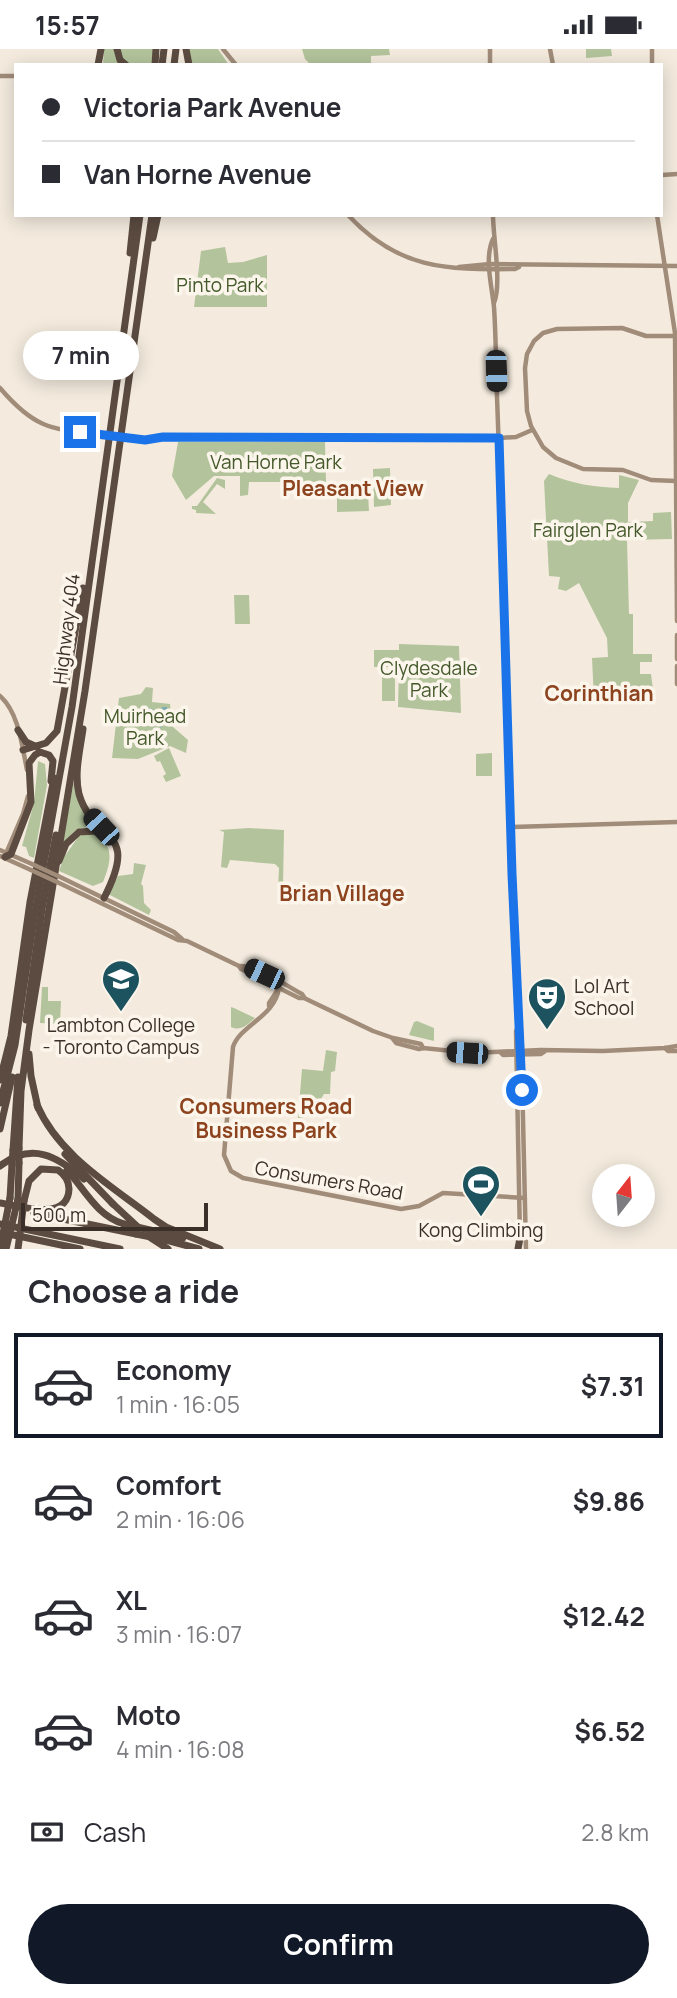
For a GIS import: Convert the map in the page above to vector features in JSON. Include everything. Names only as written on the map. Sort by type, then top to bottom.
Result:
[{"type":"highway","points":[[131,276],[129,263],[134,217]]},
{"type":"highway","name":"Highway 404","points":[[15,1045],[28,955],[72,707],[139,217]]},
{"type":"highway","name":"Highway 404","points":[[16,1149],[16,1094],[42,909],[85,691],[152,217]]},
{"type":"highway","points":[[147,258],[157,217]]},
{"type":"highway","points":[[5,854],[31,802],[29,763],[39,749],[52,738],[60,722],[75,624],[84,581],[89,571]]},
{"type":"highway","points":[[30,902],[79,654]]},
{"type":"highway","points":[[85,691],[78,769],[80,795],[90,815],[113,838],[119,856],[116,871],[102,897]]},
{"type":"highway","points":[[0,1075],[19,976],[34,868],[54,767],[51,757],[26,742],[18,730]]},
{"type":"highway","name":"Highway 404","points":[[0,1249],[17,1199],[15,1164],[23,1073],[75,744]]},
{"type":"highway","points":[[23,752],[39,749]]},
{"type":"highway","points":[[55,882],[66,844],[79,832],[91,830],[110,842],[114,854],[113,867],[102,897]]},
{"type":"highway","points":[[33,1005],[29,1064],[43,1122],[56,1142],[113,1204]]},
{"type":"highway","points":[[0,1103],[15,1045]]},
{"type":"highway","points":[[0,1129],[12,1077],[15,1045]]},
{"type":"highway","points":[[0,1080],[2,1063]]},
{"type":"highway","points":[[37,1105],[51,1130],[74,1156],[154,1219],[201,1246]]},
{"type":"highway","points":[[29,1154],[45,1156],[60,1163],[99,1210],[110,1219],[201,1246]]},
{"type":"highway","points":[[0,1166],[9,1160],[29,1154],[46,1154],[62,1161],[146,1234],[167,1245]]},
{"type":"highway","points":[[0,1204],[38,1209],[55,1209],[68,1195],[67,1179],[54,1168],[38,1170],[17,1199],[6,1249]]},
{"type":"highway","points":[[12,1249],[17,1199]]},
{"type":"highway","points":[[17,1199],[18,1249]]},
{"type":"highway","points":[[0,1204],[136,1234],[167,1245],[220,1249]]},
{"type":"highway","points":[[0,1221],[120,1249]]},
{"type":"highway","points":[[0,1234],[80,1249]]},
{"type":"highway","points":[[519,1249],[520,1238]]},
{"type":"main road","points":[[350,217],[373,240],[402,257],[430,265],[515,269],[520,266],[677,266]]},
{"type":"main road","points":[[493,217],[518,1027],[516,1031],[526,1249]]},
{"type":"main road","points":[[657,217],[676,336],[677,621]]},
{"type":"main road","points":[[676,336],[646,336],[627,329],[602,327],[562,328],[543,333],[530,347],[525,363],[527,411],[532,430],[548,451],[571,466],[594,471],[623,470],[655,480],[676,481]]},
{"type":"main road","points":[[0,388],[23,414],[40,424],[59,430],[129,439],[237,436],[499,438],[516,437],[532,430]]},
{"type":"main road","points":[[677,635],[677,659]]},
{"type":"main road","points":[[677,666],[677,684]]},
{"type":"main road","points":[[0,696],[9,706],[18,730],[28,785],[23,814],[5,854],[55,882],[178,940],[182,939]]},
{"type":"main road","points":[[512,827],[677,822]]},
{"type":"main road","points":[[55,882],[102,897],[182,939],[264,974],[302,994],[304,998]]},
{"type":"main road","points":[[239,965],[241,969],[299,998],[393,1038],[421,1044],[423,1048],[457,1052],[541,1054],[665,1048],[668,1051],[677,1048]]},
{"type":"main road","name":"Consumers Road","points":[[279,988],[278,994],[257,1022],[239,1036],[233,1047],[224,1155],[234,1174],[401,1209],[419,1206],[443,1193],[522,1198]]},
{"type":"main road","points":[[520,1238],[522,1198]]},
{"type":"green space","points":[[104,49],[115,49],[121,63],[103,63]]},
{"type":"green space","points":[[120,49],[154,49],[154,63],[126,63]]},
{"type":"green space","points":[[188,49],[218,49],[228,63],[191,63]]},
{"type":"green space","points":[[302,49],[389,49],[390,55],[371,56],[371,63],[309,63]]},
{"type":"green space","points":[[586,49],[611,49],[612,56],[586,58]]},
{"type":"green space","name":"Pinto Park","points":[[225,247],[228,263],[267,255],[267,307],[194,307],[201,251]]},
{"type":"green space","name":"Van Horne Park","points":[[178,442],[325,442],[326,482],[249,482],[248,495],[240,496],[240,476],[214,476],[186,500],[172,476]]},
{"type":"green space","points":[[390,468],[391,505],[374,507],[373,469]]},
{"type":"green space","name":"Fairglen Park","points":[[549,474],[575,483],[610,488],[619,488],[619,475],[639,480],[628,503],[628,522],[653,521],[653,513],[671,512],[672,539],[627,540],[629,614],[633,614],[633,654],[652,654],[652,662],[640,662],[640,674],[651,674],[654,697],[594,700],[592,658],[608,657],[607,638],[579,583],[566,591],[558,589],[560,577],[549,576],[544,481]]},
{"type":"green space","points":[[217,478],[225,480],[225,489],[217,484],[203,502],[216,514],[196,513],[192,506],[197,506]]},
{"type":"green space","points":[[368,494],[369,511],[337,512],[337,495]]},
{"type":"green space","points":[[234,595],[249,595],[250,624],[235,624]]},
{"type":"green space","name":"Clydesdale Park","points":[[399,644],[459,646],[461,713],[398,707],[399,667],[374,667],[374,650],[399,650]]},
{"type":"green space","points":[[382,674],[395,674],[395,701],[382,701]]},
{"type":"green space","name":"Muirhead Park","points":[[146,687],[153,688],[152,702],[170,704],[173,727],[188,740],[186,753],[170,746],[138,759],[112,758],[119,698],[141,694]]},
{"type":"green space","points":[[169,748],[181,776],[166,782],[163,776],[166,774],[160,761],[157,762],[154,756]]},
{"type":"green space","points":[[492,753],[492,776],[476,776],[476,754]]},
{"type":"green space","points":[[38,761],[45,764],[47,785],[34,858],[29,856],[26,847],[22,846],[34,803]]},
{"type":"green space","points":[[75,775],[77,790],[104,831],[88,827],[78,829],[61,850]]},
{"type":"green space","points":[[219,830],[284,830],[283,887],[278,890],[279,868],[275,864],[230,860],[227,868],[221,867],[224,832]]},
{"type":"green space","points":[[91,833],[105,842],[109,854],[103,882],[93,886],[59,871],[64,857],[79,836]]},
{"type":"green space","points":[[134,863],[146,865],[141,884],[144,903],[151,910],[149,915],[108,894],[118,876],[133,874]]},
{"type":"green space","points":[[42,987],[48,987],[48,1001],[61,1001],[60,1024],[40,1023]]},
{"type":"green space","points":[[231,1007],[255,1018],[241,1028],[231,1027]]},
{"type":"green space","points":[[414,1022],[434,1028],[434,1041],[409,1035]]},
{"type":"green space","points":[[326,1050],[337,1052],[335,1071],[331,1072],[330,1094],[324,1094],[321,1099],[306,1097],[303,1118],[298,1118],[302,1069],[323,1071]]},
{"type":"green space","points":[[301,1170],[337,1177],[334,1191],[298,1184]]},
{"type":"water","points":[[167,707],[168,711],[161,728],[146,711],[148,708],[158,711]]},
{"type":"place","name":"Lambton College - Toronto Campus","points":[[121,1013]]},
{"type":"place","name":"Lol Art School","points":[[547,1031]]},
{"type":"place","name":"Kong Climbing","points":[[481,1218]]},
{"type":"district","name":"Pleasant View","points":[[353,488]]},
{"type":"district","name":"Corinthian","points":[[599,693]]},
{"type":"district","name":"Brian Village","points":[[342,893]]},
{"type":"district","name":"Consumers Road Business Park","points":[[266,1118]]},
{"type":"route","points":[[80,432],[145,440],[163,437],[241,436],[499,438],[512,874],[522,1090]]}]
